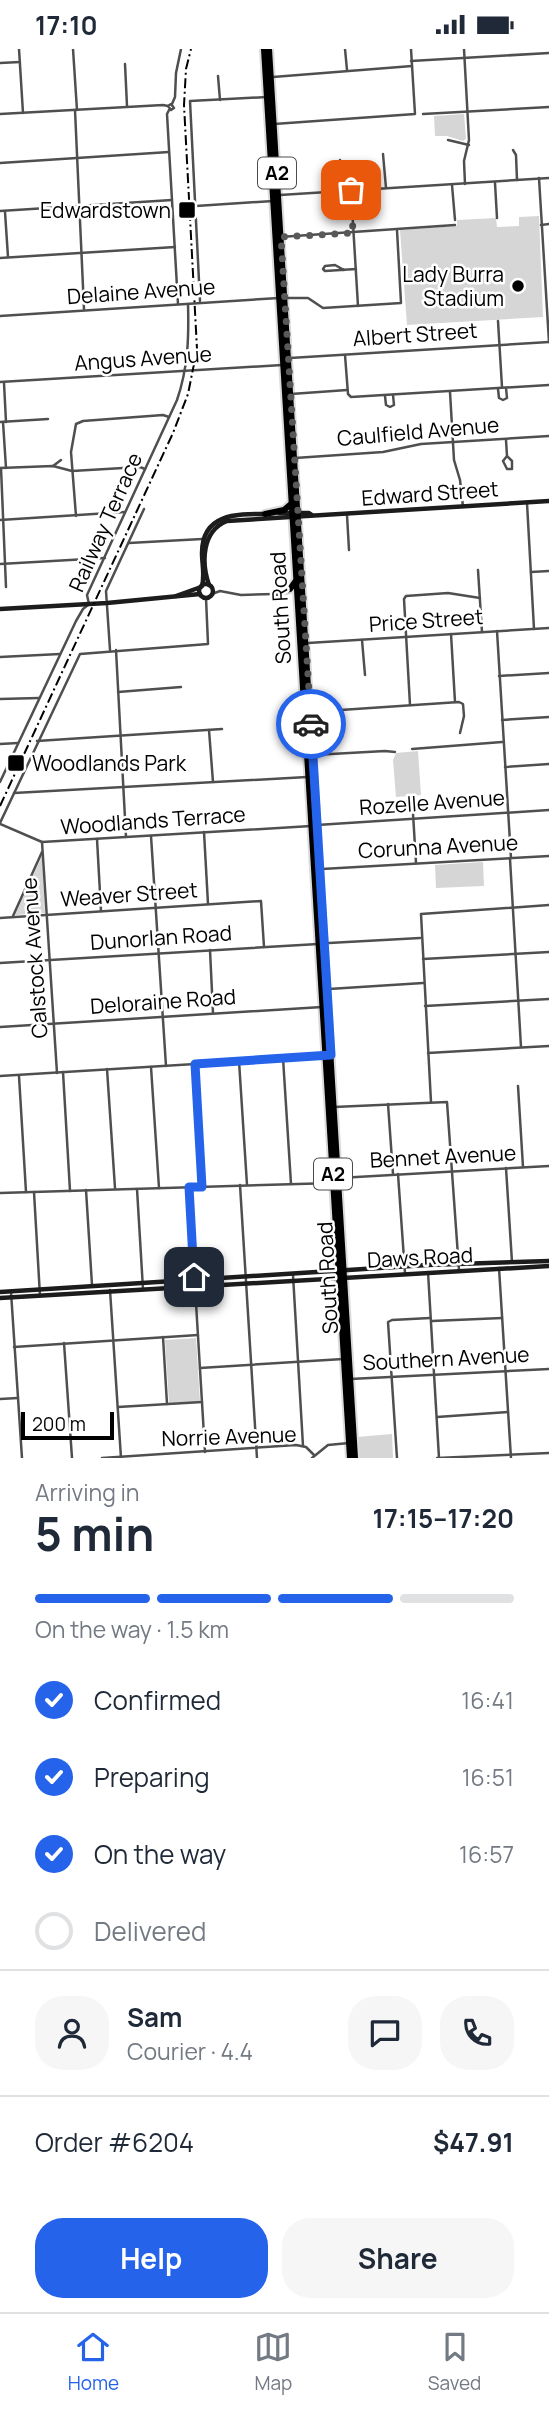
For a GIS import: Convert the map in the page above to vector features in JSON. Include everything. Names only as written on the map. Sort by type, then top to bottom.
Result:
[{"type":"highway","points":[[266,49],[273,76],[273,108]]},
{"type":"highway","name":"South Road","points":[[266,49],[299,593],[307,712],[313,755],[312,779]]},
{"type":"highway","name":"South Road","points":[[266,49],[274,124],[275,198]]},
{"type":"highway","name":"South Road","points":[[292,458],[291,504],[295,515],[295,582],[299,593],[296,602],[324,943]]},
{"type":"highway","points":[[265,514],[284,510],[291,504]]},
{"type":"highway","points":[[275,594],[290,589],[295,582]]},
{"type":"highway","points":[[285,593],[296,602]]},
{"type":"highway","points":[[312,779],[323,778]]},
{"type":"highway","name":"South Road","points":[[317,869],[320,878],[324,943],[324,989],[346,1359],[355,1458]]},
{"type":"highway","name":"South Road","points":[[350,1458],[352,1442]]},
{"type":"main road","name":"Edward Street","points":[[295,515],[549,501]]},
{"type":"main road","points":[[200,594],[206,539],[211,526],[224,518],[265,514],[295,515]]},
{"type":"main road","points":[[0,609],[200,594],[206,597],[212,594],[205,551],[206,539],[216,527],[228,521],[295,515]]},
{"type":"main road","points":[[172,598],[209,585]]},
{"type":"main road","name":"Daws Road","points":[[293,1277],[327,1272],[356,1276],[459,1264],[549,1263]]},
{"type":"main road","name":"Daws Road","points":[[0,1298],[92,1289],[342,1273],[459,1271],[549,1263]]},
{"type":"main road","name":"Daws Road","points":[[0,1292],[11,1295]]},
{"type":"street","points":[[19,49],[23,113]]},
{"type":"street","points":[[74,49],[84,310]]},
{"type":"street","points":[[0,114],[127,107],[174,109],[172,104],[181,49]]},
{"type":"street","points":[[345,49],[347,71]]},
{"type":"street","points":[[274,124],[415,114],[411,49]]},
{"type":"street","points":[[464,49],[469,145],[464,161],[466,184]]},
{"type":"street","points":[[411,61],[549,53]]},
{"type":"street","points":[[0,63],[20,62]]},
{"type":"street","points":[[125,64],[127,107]]},
{"type":"street","points":[[273,76],[412,66]]},
{"type":"street","points":[[218,76],[220,100]]},
{"type":"street","points":[[200,302],[190,101],[267,97]]},
{"type":"street","points":[[423,114],[549,107]]},
{"type":"street","points":[[168,108],[178,304]]},
{"type":"street","points":[[448,140],[469,145]]},
{"type":"street","points":[[513,150],[516,155],[517,180]]},
{"type":"street","points":[[0,163],[169,152]]},
{"type":"street","points":[[383,154],[386,188]]},
{"type":"street","points":[[340,160],[342,191]]},
{"type":"street","points":[[539,178],[541,225],[547,266],[549,342]]},
{"type":"street","points":[[196,206],[351,190],[549,178]]},
{"type":"street","points":[[495,181],[497,218]]},
{"type":"street","points":[[452,185],[454,220]]},
{"type":"street","points":[[351,190],[358,306]]},
{"type":"street","points":[[0,211],[172,200]]},
{"type":"street","points":[[5,211],[8,257]]},
{"type":"street","points":[[541,225],[549,224]]},
{"type":"street","points":[[278,238],[455,225]]},
{"type":"street","name":"Delaine Avenue","points":[[0,316],[282,298],[308,298],[323,308],[401,303],[397,230]]},
{"type":"street","points":[[0,258],[175,247]]},
{"type":"street","points":[[344,270],[335,265],[325,266],[323,269],[326,271],[344,270],[356,269]]},
{"type":"street","name":"Railway Terrace","points":[[0,782],[78,616],[89,604],[87,595],[169,417],[186,371],[189,346],[188,304]]},
{"type":"street","points":[[498,321],[502,388]]},
{"type":"street","name":"Albert Street","points":[[286,362],[345,355],[549,342]]},
{"type":"street","points":[[345,355],[348,392],[351,397],[549,385]]},
{"type":"street","name":"Angus Avenue","points":[[2,383],[286,362]]},
{"type":"street","points":[[2,383],[6,468]]},
{"type":"street","points":[[450,391],[454,460],[460,479],[463,507]]},
{"type":"street","points":[[288,394],[348,392]]},
{"type":"street","points":[[385,395],[386,405],[390,407],[394,405],[393,395]]},
{"type":"street","points":[[76,516],[72,444],[76,424],[163,415],[169,417]]},
{"type":"street","points":[[3,422],[48,419]]},
{"type":"street","name":"Caulfield Avenue","points":[[292,458],[383,452],[421,444],[549,436]]},
{"type":"street","points":[[506,439],[508,456]]},
{"type":"street","points":[[53,466],[61,460]]},
{"type":"street","points":[[6,587],[0,468],[53,466],[72,471],[140,467],[145,469]]},
{"type":"street","points":[[527,503],[534,629]]},
{"type":"street","points":[[110,650],[106,591],[144,509]]},
{"type":"street","points":[[2,520],[125,512]]},
{"type":"street","points":[[347,514],[349,550]]},
{"type":"street","points":[[129,543],[206,539]]},
{"type":"street","points":[[0,564],[105,558]]},
{"type":"street","points":[[478,570],[482,632]]},
{"type":"street","points":[[531,572],[549,571]]},
{"type":"street","points":[[212,594],[220,591],[250,595],[299,593]]},
{"type":"street","points":[[410,705],[404,599],[406,596],[448,593],[480,598]]},
{"type":"street","points":[[0,824],[80,654],[208,643],[206,597]]},
{"type":"street","name":"Price Street","points":[[304,643],[549,628]]},
{"type":"street","points":[[496,631],[521,1047]]},
{"type":"street","points":[[451,634],[455,702]]},
{"type":"street","points":[[362,640],[365,675]]},
{"type":"street","points":[[116,650],[127,837]]},
{"type":"street","points":[[0,657],[60,654]]},
{"type":"street","points":[[499,676],[549,673]]},
{"type":"street","points":[[118,692],[181,687]]},
{"type":"street","points":[[0,699],[39,698]]},
{"type":"street","points":[[307,712],[455,702],[464,707],[460,731],[455,730]]},
{"type":"street","points":[[502,720],[549,717]]},
{"type":"street","points":[[37,741],[222,729]]},
{"type":"street","points":[[209,730],[213,783]]},
{"type":"street","points":[[412,749],[504,742]]},
{"type":"street","points":[[0,744],[18,743]]},
{"type":"street","points":[[313,755],[385,751],[395,753]]},
{"type":"street","points":[[505,767],[549,764]]},
{"type":"street","points":[[14,793],[18,795],[312,779]]},
{"type":"street","points":[[412,797],[416,863]]},
{"type":"street","name":"Rozelle Avenue","points":[[314,825],[549,810]]},
{"type":"street","name":"Woodlands Terrace","points":[[0,824],[43,842],[314,825]]},
{"type":"street","points":[[204,832],[208,904]]},
{"type":"street","points":[[151,836],[166,1066]]},
{"type":"street","points":[[97,839],[102,911]]},
{"type":"street","name":"Calstock Avenue","points":[[43,842],[57,1073]]},
{"type":"street","points":[[12,917],[43,849]]},
{"type":"street","name":"Corunna Avenue","points":[[317,869],[549,856]]},
{"type":"street","name":"Corunna Avenue","points":[[320,878],[329,869]]},
{"type":"street","name":"Weaver Street","points":[[0,918],[261,901],[264,947]]},
{"type":"street","points":[[431,1102],[421,914],[549,905]]},
{"type":"street","name":"Dunorlan Road","points":[[0,963],[421,938]]},
{"type":"street","points":[[210,950],[213,1014]]},
{"type":"street","points":[[422,959],[549,952]]},
{"type":"street","points":[[324,989],[423,983]]},
{"type":"street","points":[[425,1006],[549,999]]},
{"type":"street","name":"Deloraine Road","points":[[0,1027],[325,1007]]},
{"type":"street","points":[[428,1053],[549,1046]]},
{"type":"street","points":[[0,1076],[328,1056]]},
{"type":"street","points":[[283,1058],[291,1184]]},
{"type":"street","points":[[239,1061],[247,1185]]},
{"type":"street","points":[[195,1064],[202,1187]]},
{"type":"street","points":[[151,1067],[159,1188]]},
{"type":"street","points":[[107,1069],[115,1189]]},
{"type":"street","points":[[64,1072],[70,1191]]},
{"type":"street","points":[[19,1075],[26,1192]]},
{"type":"street","points":[[518,1086],[523,1167]]},
{"type":"street","points":[[332,1107],[447,1101],[459,1271]]},
{"type":"street","points":[[387,1104],[393,1175]]},
{"type":"street","name":"Bennet Avenue","points":[[0,1193],[291,1184],[398,1174],[549,1166]]},
{"type":"street","points":[[506,1168],[512,1262]]},
{"type":"street","points":[[398,1174],[404,1270]]},
{"type":"street","points":[[240,1185],[257,1458]]},
{"type":"street","points":[[189,1187],[205,1452]]},
{"type":"street","points":[[137,1189],[143,1286]]},
{"type":"street","points":[[86,1190],[92,1289]]},
{"type":"street","points":[[34,1192],[40,1293]]},
{"type":"street","points":[[499,1268],[511,1456]]},
{"type":"street","points":[[428,1272],[438,1458],[549,1453]]},
{"type":"street","points":[[293,1277],[303,1446]]},
{"type":"street","points":[[110,1288],[121,1457]]},
{"type":"street","points":[[11,1295],[22,1458]]},
{"type":"street","points":[[397,1458],[388,1322],[502,1318]]},
{"type":"street","points":[[15,1346],[198,1335]]},
{"type":"street","points":[[163,1337],[167,1404]]},
{"type":"street","points":[[64,1343],[72,1458]]},
{"type":"street","points":[[200,1368],[346,1359]]},
{"type":"street","name":"Southern Avenue","points":[[348,1379],[549,1369]]},
{"type":"street","points":[[0,1399],[18,1398]]},
{"type":"street","points":[[118,1407],[202,1402]]},
{"type":"street","points":[[437,1417],[508,1412]]},
{"type":"street","points":[[313,1456],[328,1445],[352,1442]]},
{"type":"street","name":"Norrie Avenue","points":[[102,1458],[303,1446],[313,1456]]},
{"type":"shaded area","points":[[464,114],[466,139],[463,141],[447,136],[435,136],[434,116]]},
{"type":"shaded area","points":[[539,216],[543,317],[407,325],[400,230],[457,226],[457,220],[496,218],[497,227],[519,226],[519,217]]},
{"type":"shaded area","points":[[418,751],[421,795],[396,797],[393,760],[396,753]]},
{"type":"shaded area","points":[[42,856],[45,913],[15,915]]},
{"type":"shaded area","points":[[483,862],[484,886],[436,888],[435,865]]},
{"type":"shaded area","points":[[196,1338],[200,1402],[169,1403],[165,1340]]},
{"type":"shaded area","points":[[392,1434],[393,1458],[359,1458],[357,1437]]},
{"type":"railway","points":[[0,806],[173,433],[188,394],[197,349],[184,105],[186,69],[191,49]]},
{"type":"way so far","points":[[311,724],[281,237],[353,233],[351,190]]},
{"type":"place","name":"Edwardstown","points":[[187,210]]},
{"type":"place","name":"Lady Burra Stadium","points":[[518,286]]},
{"type":"place","name":"Woodlands Park","points":[[16,763]]},
{"type":"route","points":[[194,1277],[189,1187],[202,1187],[195,1064],[331,1055],[311,724]]}]
